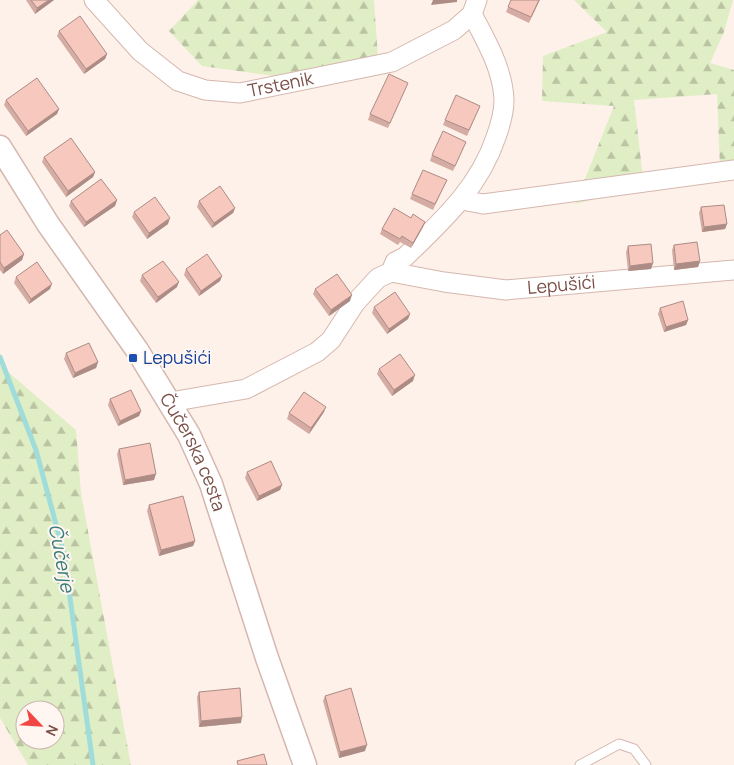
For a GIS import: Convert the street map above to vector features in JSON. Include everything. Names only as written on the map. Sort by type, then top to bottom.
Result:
[{"type":"street","name":"Trstenik","points":[[94,0],[140,51],[178,81],[205,90],[240,93],[392,62],[454,30],[475,7]]},
{"type":"street","points":[[170,402],[246,389],[316,352],[330,340],[355,303],[378,278],[391,272],[395,262],[405,257],[462,200],[490,154],[500,125],[504,99],[495,59],[475,7]]},
{"type":"street","name":"Čučerska cesta","points":[[0,147],[48,224],[137,350],[189,435],[211,484],[264,649],[305,765]]},
{"type":"street","points":[[462,200],[483,204],[734,170]]},
{"type":"street","name":"Lepušići","points":[[391,272],[444,282],[506,290],[734,270]]},
{"type":"lane","points":[[580,765],[619,744],[634,749],[646,765]]},
{"type":"green space","points":[[198,0],[374,0],[378,58],[281,77],[202,66],[169,31]]},
{"type":"green space","points":[[574,0],[733,0],[724,32],[710,63],[734,70],[734,166],[720,169],[717,94],[634,100],[644,187],[575,204],[614,106],[542,101],[543,56],[607,32]]},
{"type":"green space","points":[[0,365],[76,430],[81,493],[131,765],[28,765],[19,750],[65,750],[65,700],[15,700],[15,743],[0,718]]},
{"type":"building","points":[[31,0],[49,0],[37,8]]},
{"type":"building","points":[[511,0],[539,0],[531,17],[508,7]]},
{"type":"building","points":[[80,16],[107,54],[86,69],[59,31]]},
{"type":"building","points":[[389,74],[408,83],[390,123],[370,114]]},
{"type":"building","points":[[37,78],[59,109],[28,131],[6,100]]},
{"type":"building","points":[[456,95],[480,106],[469,130],[445,120]]},
{"type":"building","points":[[443,131],[466,142],[455,166],[432,155]]},
{"type":"building","points":[[71,138],[95,172],[68,191],[44,157]]},
{"type":"building","points":[[423,170],[447,180],[435,204],[412,194]]},
{"type":"building","points":[[101,179],[117,200],[86,222],[71,201]]},
{"type":"building","points":[[220,186],[235,208],[214,223],[199,201]]},
{"type":"building","points":[[155,197],[170,218],[149,233],[134,212]]},
{"type":"building","points":[[724,205],[727,224],[704,227],[701,207]]},
{"type":"building","points":[[394,208],[411,218],[413,214],[425,222],[413,243],[402,236],[400,239],[382,229]]},
{"type":"building","points":[[7,230],[24,254],[4,268],[0,262],[0,235]]},
{"type":"building","points":[[697,242],[700,261],[676,264],[674,245]]},
{"type":"building","points":[[651,244],[653,263],[630,266],[628,246]]},
{"type":"building","points":[[207,254],[222,276],[201,291],[186,269]]},
{"type":"building","points":[[163,261],[179,282],[158,297],[142,275]]},
{"type":"building","points":[[37,262],[52,284],[31,299],[16,277]]},
{"type":"building","points":[[337,274],[352,295],[331,310],[315,289]]},
{"type":"building","points":[[395,292],[410,314],[389,329],[374,307]]},
{"type":"building","points":[[683,301],[688,320],[666,327],[660,308]]},
{"type":"building","points":[[89,343],[98,362],[75,373],[66,353]]},
{"type":"building","points":[[400,354],[415,375],[394,390],[379,369]]},
{"type":"building","points":[[131,390],[141,411],[120,421],[110,399]]},
{"type":"building","points":[[304,392],[326,407],[311,428],[289,413]]},
{"type":"building","points":[[150,443],[156,474],[125,480],[119,449]]},
{"type":"building","points":[[271,461],[282,485],[259,496],[247,472]]},
{"type":"building","points":[[183,496],[195,541],[161,550],[149,505]]},
{"type":"building","points":[[240,688],[242,717],[201,721],[199,692]]},
{"type":"building","points":[[351,688],[367,745],[340,752],[325,696]]},
{"type":"building","points":[[264,754],[267,765],[238,765],[237,761]]},
{"type":"waterway","name":"Čučerje","points":[[0,357],[36,450],[64,554],[93,765]]},
{"type":"place","name":"Lepušići","points":[[133,358]]}]
